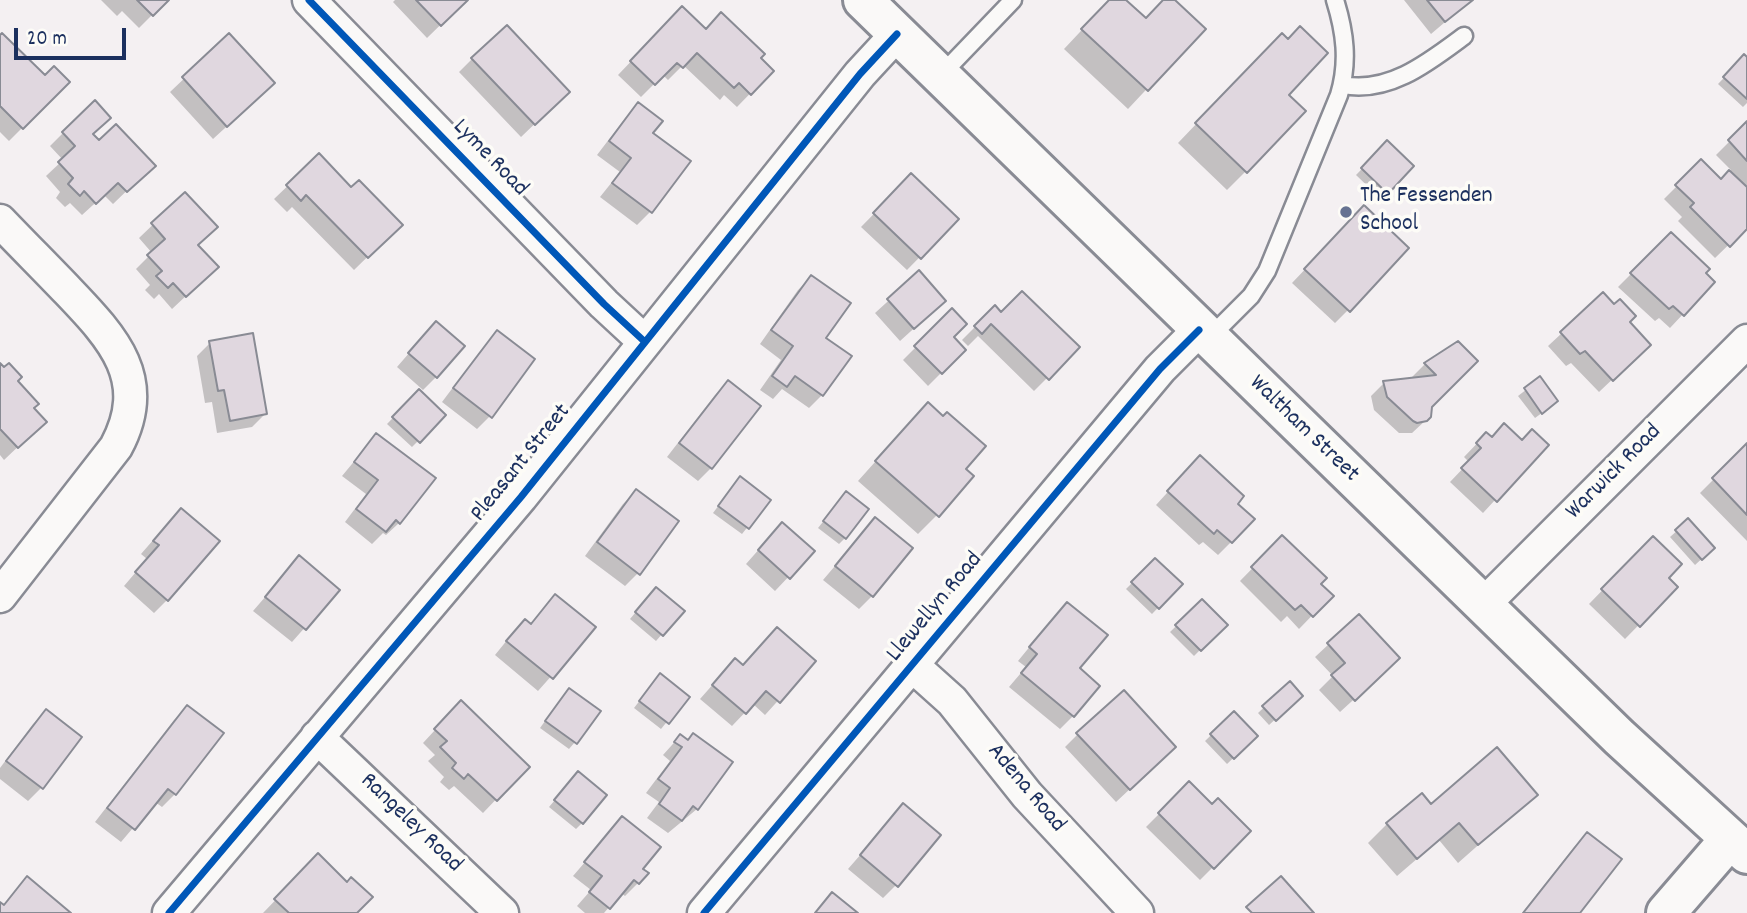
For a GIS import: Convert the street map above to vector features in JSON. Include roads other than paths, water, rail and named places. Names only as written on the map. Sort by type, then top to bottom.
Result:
[{"type":"main road","name":"Waltham Street","points":[[863,0],[1483,605],[1638,755],[1738,847]]},
{"type":"main road","points":[[1667,913],[1738,847]]},
{"type":"street","name":"Lyme Road","points":[[309,0],[604,304],[645,342]]},
{"type":"street","name":"Pleasant Street","points":[[169,913],[507,514],[860,74],[897,34]]},
{"type":"street","points":[[0,221],[100,325],[122,359],[130,382],[130,409],[116,447],[0,596]]},
{"type":"street","name":"Llewellyn Road","points":[[704,913],[1160,369],[1204,334]]},
{"type":"street","name":"Warwick Road","points":[[1483,605],[1747,341]]},
{"type":"street","name":"Adena Road","points":[[913,666],[952,701],[1027,795],[1137,913]]},
{"type":"street","name":"Rangeley Road","points":[[317,737],[502,913]]},
{"type":"lane","points":[[940,76],[1013,0]]},
{"type":"lane","points":[[1204,334],[1251,296],[1267,271],[1343,85],[1346,47],[1335,0]]},
{"type":"lane","points":[[1343,85],[1362,87],[1399,77],[1421,66],[1464,36]]},
{"type":"place","name":"The Fessenden School","points":[[1346,212]]}]
